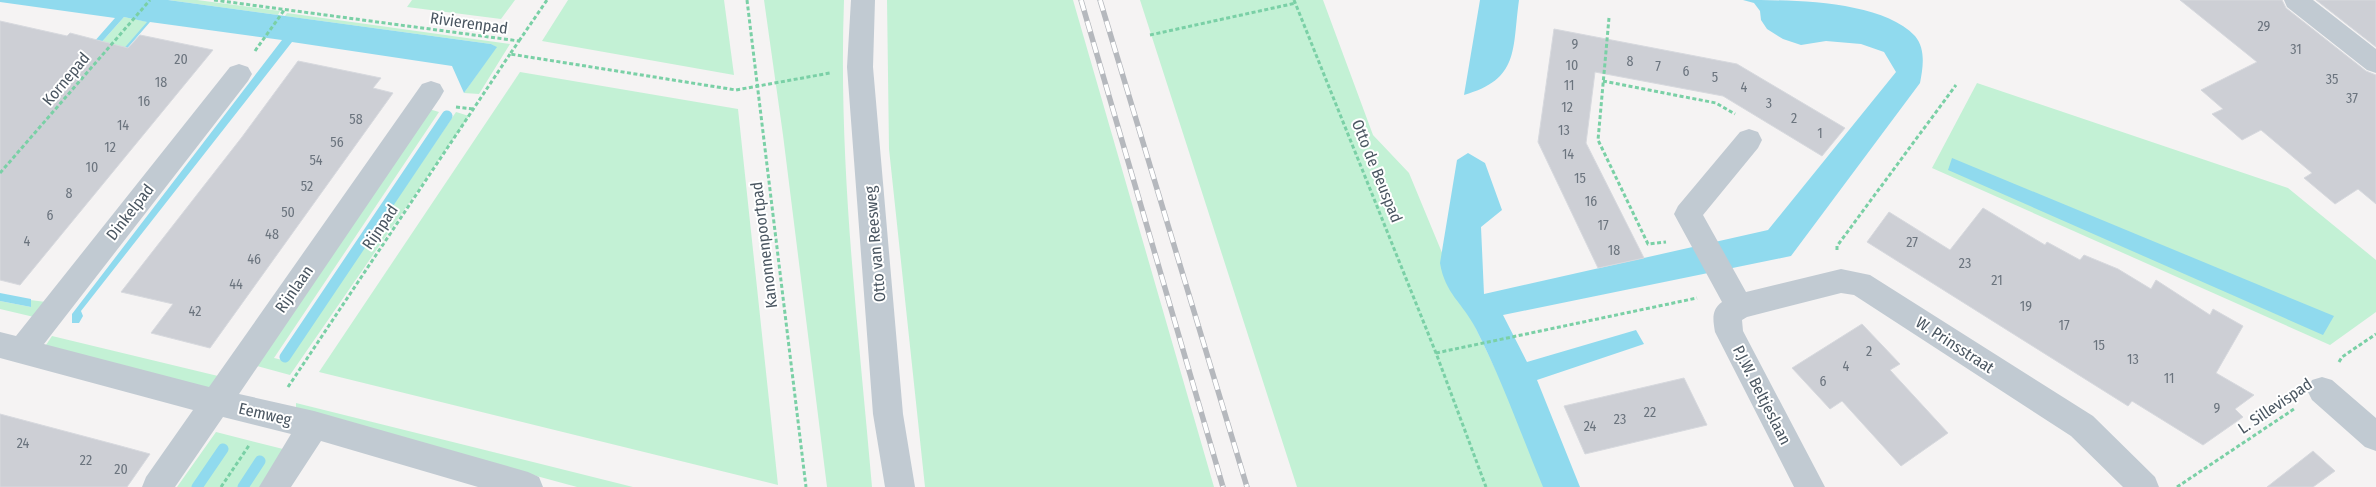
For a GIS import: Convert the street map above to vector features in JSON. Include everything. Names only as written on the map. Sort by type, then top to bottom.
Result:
[{"type":"street","name":"Otto van Reesweg","points":[[864,0],[860,67],[888,414],[900,487]]},
{"type":"street","points":[[2296,0],[2376,63]]},
{"type":"street","name":"Dinkelpad","points":[[11,347],[239,74]]},
{"type":"street","name":"Rijnlaan","points":[[157,487],[431,92]]},
{"type":"street","name":"P.J.W. Beltjeslaan","points":[[1749,140],[1688,214],[1726,280],[1733,310],[1729,332],[1810,487]]},
{"type":"street","name":"W. Prinsstraat","points":[[1733,310],[1841,281],[1860,284],[2082,426],[2144,487]]},
{"type":"street","name":"Eemweg","points":[[11,347],[216,402],[314,426],[528,487]]},
{"type":"street","points":[[2322,390],[2376,437]]},
{"type":"street","points":[[274,487],[314,426]]},
{"type":"path","name":"Kornepad","points":[[0,173],[150,0]]},
{"type":"path","name":"Rivierenpad","points":[[214,0],[519,41],[510,54],[736,90],[757,88],[860,67]]},
{"type":"path","points":[[519,41],[547,0]]},
{"type":"path","name":"Kanonnenpoortpad","points":[[747,0],[806,487]]},
{"type":"path","points":[[1150,35],[1295,1]]},
{"type":"path","name":"Otto de Beuspad","points":[[1295,1],[1436,352],[1486,487]]},
{"type":"path","points":[[263,40],[285,9]]},
{"type":"path","points":[[1609,18],[1598,140],[1648,244],[1702,237]]},
{"type":"path","name":"Rijnpad","points":[[270,415],[510,54]]},
{"type":"path","points":[[1603,81],[1716,103],[1758,127],[1749,140]]},
{"type":"path","points":[[1841,281],[1837,246],[1956,85]]},
{"type":"path","points":[[1436,352],[1696,298],[1733,310]]},
{"type":"path","name":"L. Sillevispad","points":[[2177,487],[2322,390],[2342,357],[2376,334]]},
{"type":"path","points":[[221,487],[247,449]]},
{"type":"green space","points":[[168,0],[197,0],[280,11],[278,15]]},
{"type":"green space","points":[[412,0],[515,0],[501,19],[407,7]]},
{"type":"green space","points":[[568,0],[724,0],[734,75],[542,41]]},
{"type":"green space","points":[[764,0],[844,0],[844,122],[850,244],[872,487],[827,487],[783,135]]},
{"type":"green space","points":[[887,0],[1073,0],[1214,487],[925,487],[889,149]]},
{"type":"green space","points":[[1140,0],[1323,0],[1373,135],[1409,173],[1457,289],[1523,427],[1549,487],[1297,487]]},
{"type":"green space","points":[[287,13],[510,44],[479,94],[464,93],[496,47],[491,44],[285,16]]},
{"type":"green space","points":[[124,17],[148,22],[0,191],[0,156]]},
{"type":"green space","points":[[520,72],[738,109],[778,485],[319,372]]},
{"type":"green space","points":[[1977,83],[2288,188],[2376,260],[2376,312],[2330,345],[1932,168]]},
{"type":"green space","points":[[429,109],[439,112],[274,358],[287,361],[456,112],[469,116],[290,375],[257,366]]},
{"type":"green space","points":[[30,300],[46,302],[34,317],[0,309],[0,301],[31,307]]},
{"type":"green space","points":[[52,336],[218,376],[211,389],[44,348]]},
{"type":"green space","points":[[296,403],[633,487],[577,487],[296,411]]},
{"type":"green space","points":[[216,432],[287,450],[263,487],[177,487]]},
{"type":"water","points":[[0,0],[168,0],[491,44],[497,47],[464,93],[452,66],[292,42],[81,311],[83,316],[79,323],[72,323],[72,314],[282,40],[150,22],[0,195],[0,191],[147,22],[124,17],[0,156],[0,149],[115,18],[0,2]]},
{"type":"water","points":[[1480,0],[1519,0],[1513,48],[1510,60],[1504,71],[1495,80],[1482,88],[1464,95]]},
{"type":"water","points":[[1743,0],[1834,4],[1881,15],[1900,24],[1915,36],[1918,41],[1921,47],[1923,65],[1920,83],[1791,256],[1503,315],[1527,362],[1636,330],[1644,344],[1537,380],[1580,487],[1543,487],[1503,387],[1476,329],[1450,291],[1442,274],[1440,263],[1457,160],[1468,153],[1485,163],[1502,210],[1481,227],[1484,294],[1768,230],[1896,72],[1884,52],[1861,44],[1826,41],[1801,45],[1783,39],[1767,29],[1761,20],[1760,11],[1754,3]]},
{"type":"water","points":[[1952,158],[2334,316],[2323,335],[1948,170]]},
{"type":"water","points":[[0,293],[31,299],[31,307],[0,301]]},
{"type":"building","points":[[2180,0],[2282,0],[2286,8],[2366,71],[2376,75],[2376,204],[2358,189],[2335,204],[2304,178],[2312,173],[2261,130],[2242,140],[2212,114],[2223,109],[2201,90],[2257,62]]},
{"type":"building","points":[[2316,0],[2376,0],[2376,47]]},
{"type":"building","points":[[0,21],[67,36],[70,33],[128,48],[140,35],[213,50],[20,285],[0,280]]},
{"type":"building","points":[[1554,29],[1737,64],[1845,128],[1822,156],[1723,96],[1595,72],[1586,143],[1644,258],[1598,268],[1538,142]]},
{"type":"building","points":[[298,61],[381,78],[373,88],[393,93],[210,348],[151,333],[173,304],[121,292],[242,137]]},
{"type":"building","points":[[1983,208],[2045,245],[2047,242],[2080,260],[2084,255],[2118,269],[2151,289],[2156,280],[2210,315],[2213,309],[2243,326],[2216,373],[2254,395],[2235,409],[2243,417],[2203,445],[2132,401],[2128,406],[1867,242],[1889,212],[1950,250]]},
{"type":"building","points":[[1862,324],[1900,364],[1890,370],[1948,433],[1901,466],[1842,401],[1830,409],[1792,368]]},
{"type":"building","points":[[1684,378],[1707,425],[1585,454],[1564,406]]},
{"type":"building","points":[[0,414],[150,454],[127,487],[0,487]]},
{"type":"building","points":[[2313,451],[2335,471],[2313,487],[2267,487]]},
{"type":"waterway","points":[[285,357],[447,116]]},
{"type":"waterway","points":[[197,487],[223,449]]},
{"type":"waterway","points":[[243,487],[260,461]]},
{"type":"railway","points":[[1081,0],[1223,487]]},
{"type":"railway","points":[[1100,0],[1247,487]]}]
